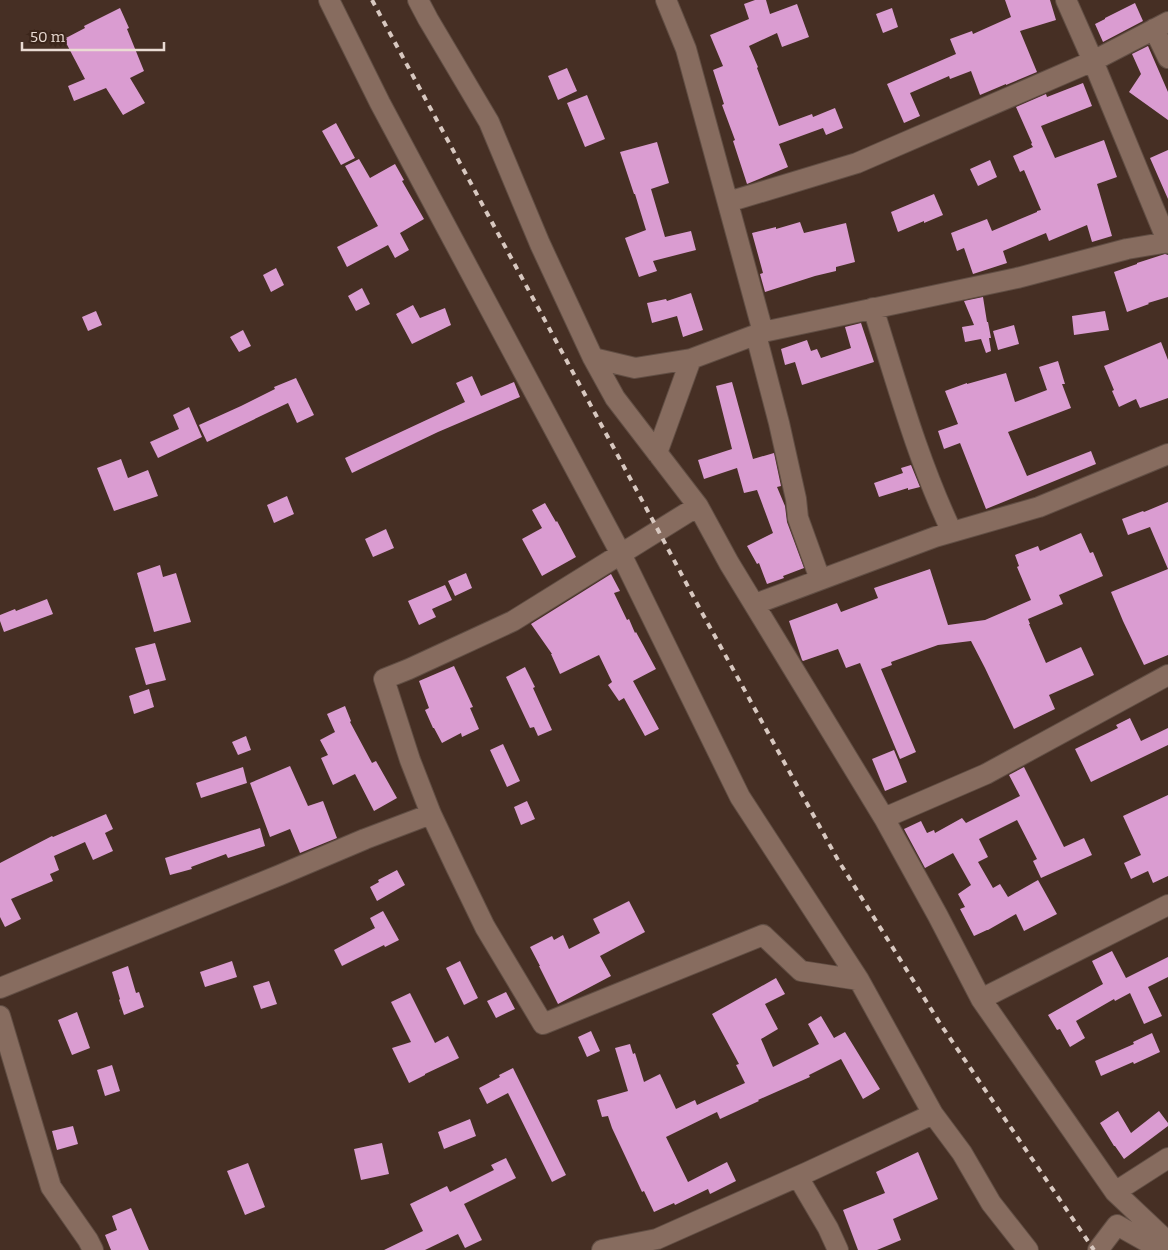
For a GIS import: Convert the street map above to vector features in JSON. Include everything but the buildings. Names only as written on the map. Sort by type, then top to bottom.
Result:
[{"type":"street","points":[[329,0],[380,103],[620,554],[740,797],[859,980],[933,1114],[962,1153],[991,1203],[1028,1250]]},
{"type":"street","points":[[418,0],[489,122],[540,244],[593,358],[615,398],[698,506],[729,563],[884,818],[981,999],[1116,1192],[1168,1242]]},
{"type":"street","points":[[666,0],[686,49],[728,202],[796,498],[798,518],[820,579]]},
{"type":"street","points":[[593,358],[635,368],[691,359],[759,333],[1017,278],[1168,242],[1066,0]]},
{"type":"street","points":[[728,202],[857,163],[1093,61],[1161,25],[1168,58]]},
{"type":"street","points":[[873,308],[907,417],[936,499],[952,532]]},
{"type":"street","points":[[657,453],[691,359]]},
{"type":"street","points":[[755,604],[935,537],[1039,507],[1168,454]]},
{"type":"street","points":[[698,506],[513,621],[384,680],[410,760],[431,814],[485,927],[543,1024],[763,935],[802,971],[859,980]]},
{"type":"street","points":[[884,818],[986,774],[1168,675]]},
{"type":"street","points":[[0,988],[365,839],[431,814]]},
{"type":"street","points":[[981,999],[1168,904]]},
{"type":"street","points":[[0,1016],[51,1187],[93,1250]]},
{"type":"street","points":[[602,1250],[657,1238],[798,1177],[933,1114]]},
{"type":"street","points":[[1116,1192],[1168,1158]]},
{"type":"street","points":[[798,1177],[828,1228],[838,1250]]},
{"type":"street","points":[[1098,1250],[1117,1225],[1158,1248],[1168,1250]]},
{"type":"railway","points":[[372,0],[701,611],[838,860],[941,1025],[1094,1250]]}]
